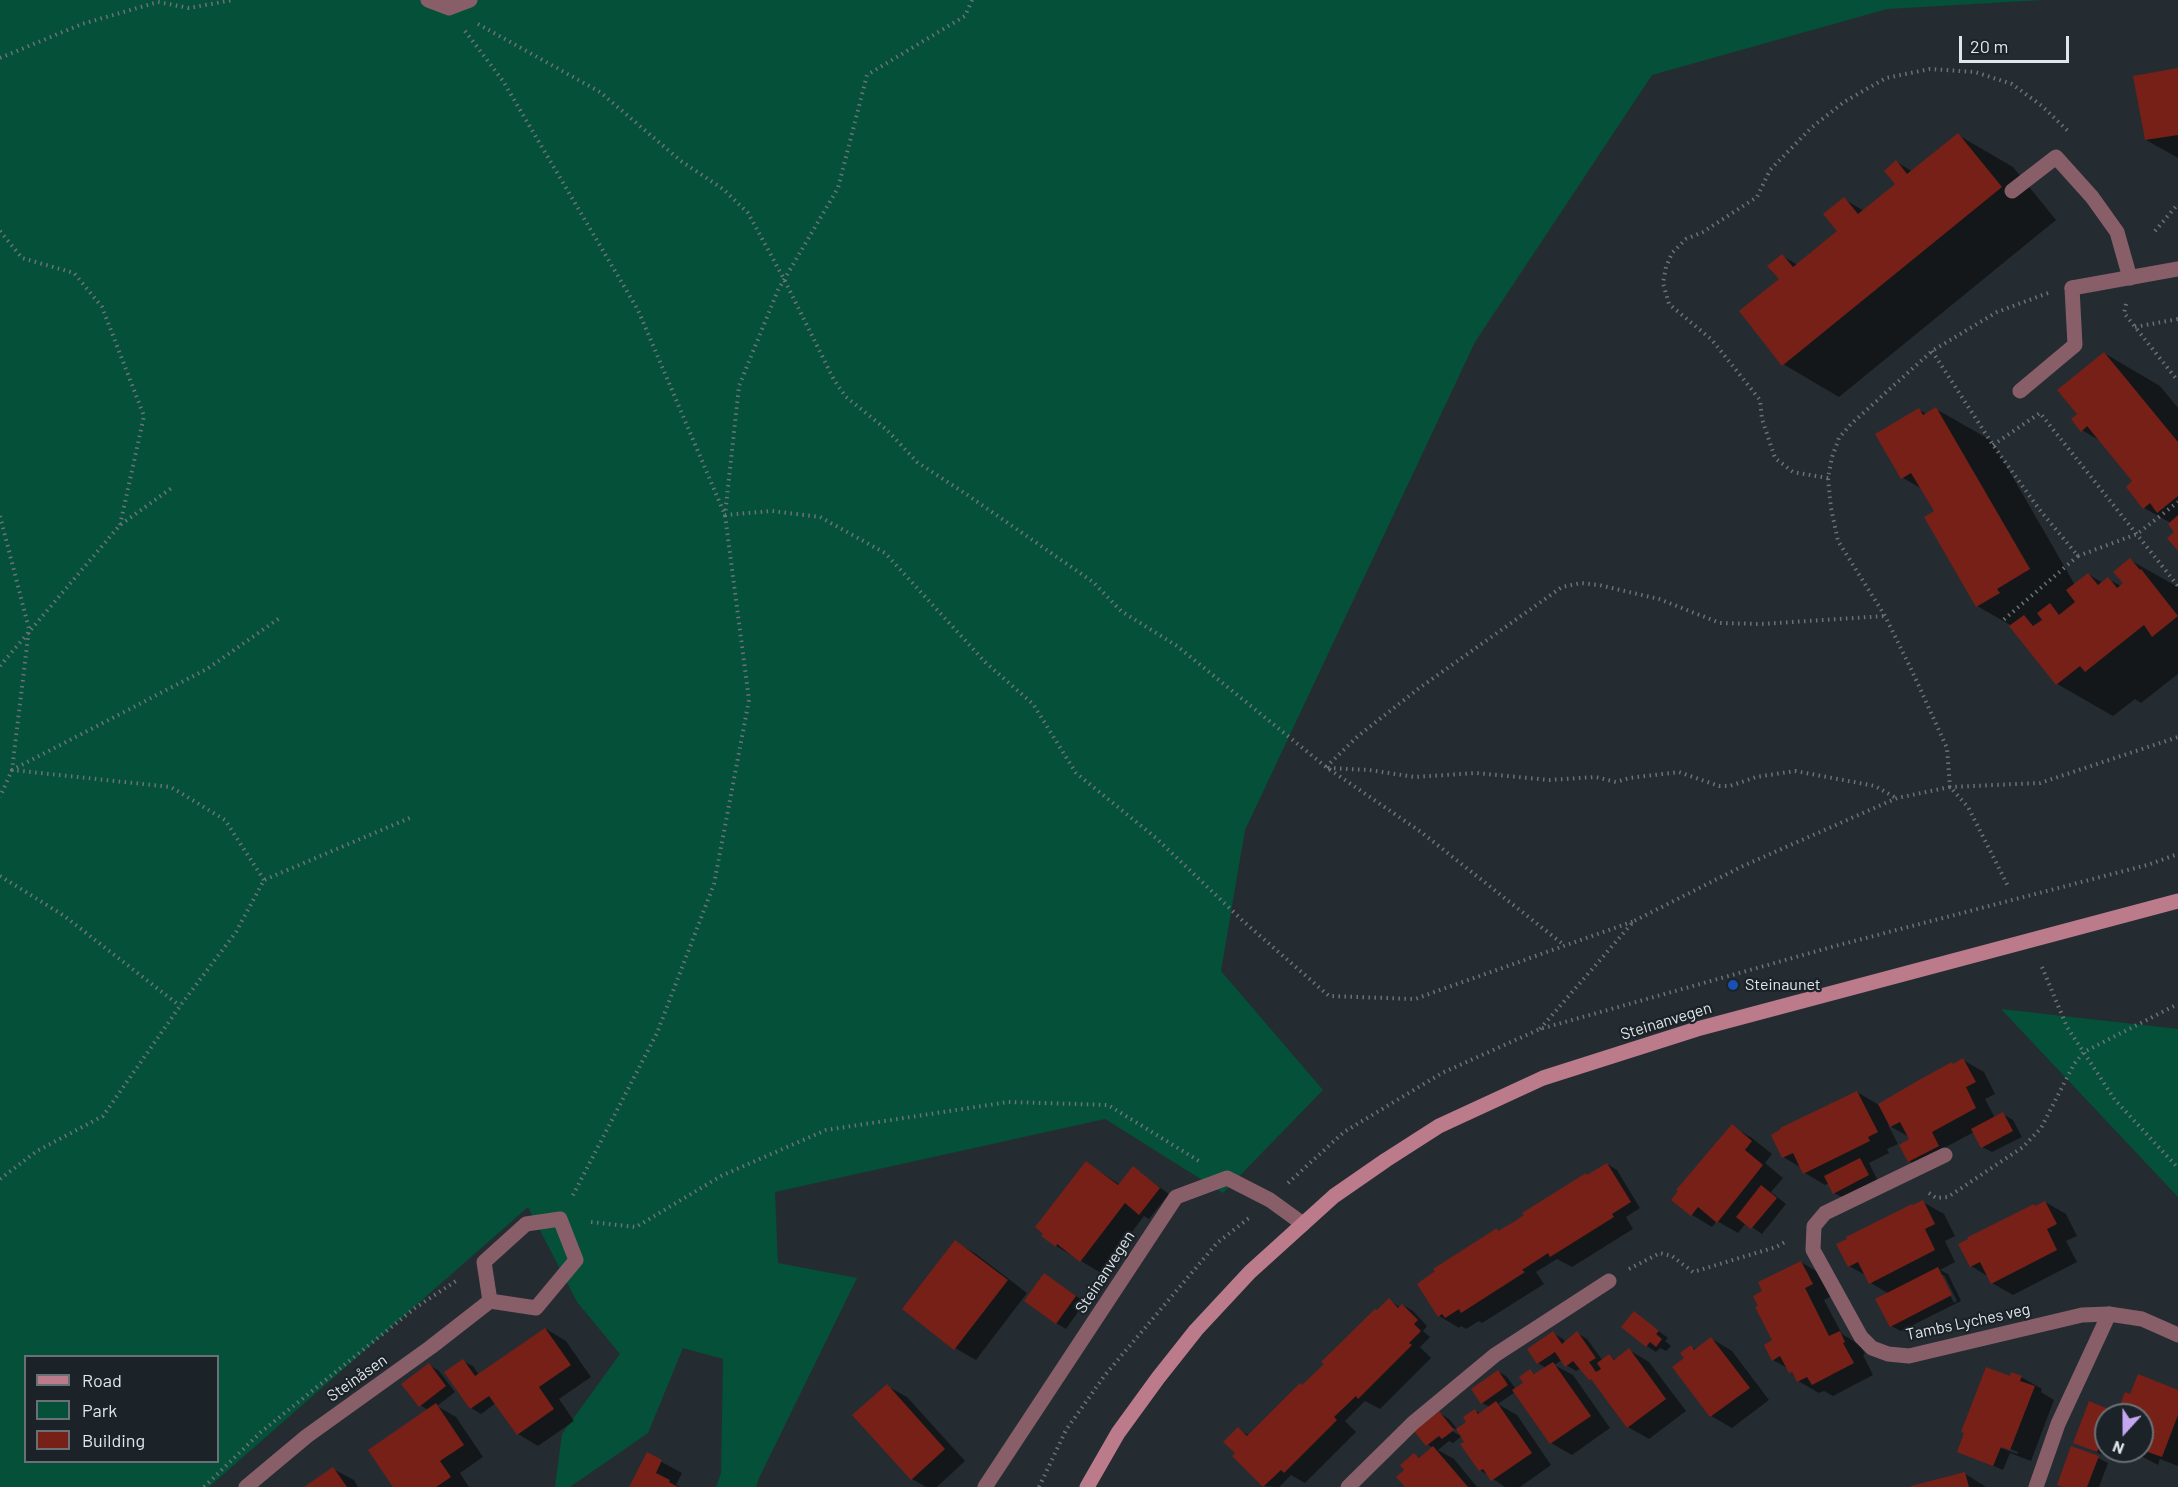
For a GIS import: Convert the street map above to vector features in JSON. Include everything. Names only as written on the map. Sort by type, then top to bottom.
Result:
[{"type":"main road","name":"Steinanvegen","points":[[1087,1487],[1118,1433],[1158,1378],[1197,1330],[1250,1272],[1334,1196],[1439,1126],[1543,1078],[1697,1029],[2178,901]]},
{"type":"street","points":[[428,0],[449,8],[470,0]]},
{"type":"street","points":[[2012,191],[2056,157],[2092,197],[2117,232],[2130,278]]},
{"type":"street","points":[[2020,391],[2074,345],[2072,288],[2178,269]]},
{"type":"street","name":"Tambs Lyches veg","points":[[1945,1155],[1825,1213],[1814,1226],[1814,1250],[1861,1337],[1872,1348],[1888,1354],[1909,1356],[2082,1315],[2109,1314],[2142,1319],[2178,1335]]},
{"type":"street","points":[[1227,1178],[1270,1200],[1303,1224]]},
{"type":"street","name":"Steinanvegen","points":[[985,1487],[1176,1197],[1227,1178]]},
{"type":"street","points":[[560,1219],[576,1260],[536,1308],[490,1301],[484,1262],[526,1224],[560,1219]]},
{"type":"street","points":[[1348,1487],[1413,1423],[1495,1355],[1609,1281]]},
{"type":"street","name":"Steinåsen","points":[[246,1487],[307,1436],[431,1347],[490,1301]]},
{"type":"street","points":[[2036,1487],[2058,1424],[2109,1314]]},
{"type":"path","points":[[0,58],[82,24],[158,2],[189,8],[233,0]]},
{"type":"path","points":[[972,0],[965,16],[867,75],[838,188],[778,290],[739,386],[725,515],[749,700],[714,884],[657,1033],[560,1219],[636,1227],[721,1176],[826,1130],[1008,1102],[1108,1106],[1227,1178]]},
{"type":"path","points":[[449,8],[600,92],[681,161],[723,189],[748,213],[834,380],[846,397],[887,430],[917,462],[1093,582],[1121,611],[1177,646],[1326,767],[1421,832],[1564,946]]},
{"type":"path","points":[[449,8],[502,81],[639,310],[725,515]]},
{"type":"path","points":[[1828,478],[1793,472],[1775,458],[1762,419],[1760,400],[1712,340],[1669,304],[1663,283],[1672,253],[1686,239],[1703,232],[1757,197],[1770,170],[1811,128],[1844,102],[1886,78],[1930,69],[1975,72],[2012,84],[2042,106],[2069,132],[2056,157]]},
{"type":"path","points":[[2155,231],[2178,204]]},
{"type":"path","points":[[0,231],[22,258],[74,273],[102,307],[144,416],[120,525]]},
{"type":"path","points":[[2130,278],[2124,313],[2178,381]]},
{"type":"path","points":[[2008,886],[1968,807],[1950,788],[1947,748],[1885,616],[1838,541],[1828,478],[1839,438],[1851,424],[1932,351],[1997,312],[2038,295],[2072,288]]},
{"type":"path","points":[[2135,327],[2178,319]]},
{"type":"path","points":[[1932,351],[1993,445],[2078,556]]},
{"type":"path","points":[[1993,445],[2040,413],[2178,586]]},
{"type":"path","points":[[0,666],[29,629],[120,525],[173,487]]},
{"type":"path","points":[[2001,622],[2078,556],[2137,534],[2178,502]]},
{"type":"path","points":[[725,515],[772,512],[819,517],[885,553],[985,662],[1034,704],[1076,773],[1156,838],[1243,921],[1329,996],[1415,999],[1634,921],[1743,866],[1897,798],[1950,788],[2040,783],[2178,738]]},
{"type":"path","points":[[0,516],[29,629],[12,770],[0,797]]},
{"type":"path","points":[[1326,767],[1358,736],[1418,689],[1562,587],[1581,583],[1599,585],[1659,599],[1720,623],[1761,624],[1885,616]]},
{"type":"path","points":[[12,770],[207,669],[281,618]]},
{"type":"path","points":[[1326,767],[1369,770],[1415,777],[1476,773],[1549,780],[1596,777],[1616,782],[1679,772],[1719,786],[1730,786],[1756,777],[1795,771],[1875,786],[1897,798]]},
{"type":"path","points":[[12,770],[171,788],[225,820],[264,880]]},
{"type":"path","points":[[0,1179],[37,1150],[103,1116],[180,1006],[236,932],[264,880],[412,817]]},
{"type":"path","points":[[0,876],[63,915],[180,1006]]},
{"type":"path","points":[[1540,1029],[1634,921]]},
{"type":"path","points":[[2042,967],[2067,1027],[2115,1100],[2178,1168]]},
{"type":"path","points":[[1916,1169],[1927,1192],[1936,1198],[1948,1197],[2024,1147],[2041,1128],[2074,1064],[2084,1052],[2178,1004]]},
{"type":"path","points":[[1609,1281],[1660,1253],[1672,1256],[1693,1272],[1776,1247]]},
{"type":"path","points":[[204,1487],[261,1432],[387,1330],[415,1308],[484,1262]]},
{"type":"green space","points":[[0,0],[2044,0],[1887,9],[1652,75],[1475,342],[1245,830],[1221,971],[1323,1090],[1223,1193],[1105,1119],[775,1192],[778,1263],[857,1278],[756,1487],[716,1487],[721,1473],[723,1359],[683,1348],[648,1433],[570,1487],[555,1487],[562,1434],[620,1354],[577,1302],[528,1207],[209,1487],[0,1487]]},
{"type":"green space","points":[[2001,1009],[2178,1029],[2178,1197]]},
{"type":"building","points":[[2178,68],[2178,135],[2145,140],[2133,76]]},
{"type":"building","points":[[1958,133],[2002,187],[1782,366],[1739,311],[1779,279],[1767,266],[1782,254],[1793,267],[1837,231],[1823,214],[1844,197],[1858,214],[1895,184],[1884,171],[1896,160],[1907,174]]},
{"type":"building","points":[[2104,352],[2178,442],[2178,496],[2157,513],[2150,503],[2143,509],[2126,487],[2132,481],[2087,426],[2081,432],[2071,419],[2077,414],[2057,390]]},
{"type":"building","points":[[1936,407],[2030,569],[1997,589],[2000,593],[1976,607],[1924,517],[1934,511],[1911,473],[1901,479],[1875,434],[1919,408],[1923,415]]},
{"type":"building","points":[[2178,515],[2178,551],[2167,538],[2174,532],[2168,524]]},
{"type":"building","points":[[2130,558],[2178,616],[2152,637],[2144,625],[2085,672],[2080,666],[2056,685],[2009,626],[2024,615],[2033,626],[2042,620],[2037,613],[2050,603],[2059,615],[2075,602],[2066,590],[2088,573],[2098,585],[2108,577],[2117,588],[2123,583],[2113,572]]},
{"type":"building","points":[[1963,1058],[1976,1082],[1966,1087],[1976,1108],[1932,1132],[1939,1146],[1908,1162],[1899,1145],[1909,1139],[1900,1122],[1890,1127],[1878,1104]]},
{"type":"building","points":[[1857,1091],[1878,1132],[1868,1137],[1870,1141],[1803,1174],[1793,1153],[1782,1158],[1771,1135],[1780,1128]]},
{"type":"building","points":[[2003,1112],[2013,1131],[1981,1148],[1971,1129]]},
{"type":"building","points":[[1732,1124],[1752,1141],[1745,1150],[1763,1165],[1717,1223],[1698,1207],[1691,1216],[1671,1200],[1678,1191],[1676,1190]]},
{"type":"building","points":[[1860,1158],[1869,1175],[1833,1194],[1824,1176]]},
{"type":"building","points":[[1086,1161],[1118,1185],[1133,1166],[1160,1188],[1139,1215],[1125,1203],[1080,1262],[1057,1244],[1056,1247],[1041,1236],[1043,1234],[1035,1227]]},
{"type":"building","points":[[1607,1163],[1631,1202],[1612,1214],[1614,1217],[1550,1257],[1548,1253],[1522,1270],[1525,1272],[1461,1313],[1459,1309],[1445,1318],[1442,1314],[1438,1317],[1417,1284],[1435,1271],[1433,1269],[1497,1228],[1498,1231],[1512,1223],[1524,1215],[1522,1213],[1586,1173],[1587,1175]]},
{"type":"building","points":[[1761,1185],[1777,1198],[1751,1229],[1736,1217]]},
{"type":"building","points":[[1923,1200],[1935,1224],[1925,1229],[1935,1250],[1869,1284],[1858,1262],[1848,1267],[1836,1244]]},
{"type":"building","points":[[2045,1201],[2057,1224],[2047,1229],[2057,1250],[1991,1284],[1980,1262],[1970,1267],[1958,1244],[2034,1204],[2035,1206]]},
{"type":"building","points":[[955,1240],[1008,1280],[954,1350],[902,1309]]},
{"type":"building","points":[[1801,1261],[1813,1284],[1805,1288],[1829,1336],[1840,1331],[1845,1342],[1843,1343],[1854,1363],[1812,1385],[1807,1377],[1797,1382],[1780,1356],[1772,1361],[1764,1345],[1772,1340],[1755,1307],[1758,1306],[1753,1296],[1762,1291],[1758,1282]]},
{"type":"building","points":[[1938,1267],[1952,1295],[1890,1327],[1875,1299]]},
{"type":"building","points":[[1044,1273],[1076,1296],[1056,1324],[1024,1301]]},
{"type":"building","points":[[1389,1298],[1398,1308],[1402,1304],[1418,1320],[1414,1324],[1421,1331],[1409,1343],[1412,1345],[1358,1399],[1356,1396],[1334,1417],[1337,1420],[1284,1473],[1281,1470],[1263,1487],[1232,1456],[1235,1453],[1223,1442],[1238,1427],[1247,1436],[1300,1383],[1302,1385],[1324,1364],[1321,1362]]},
{"type":"building","points":[[1634,1311],[1659,1331],[1656,1334],[1662,1339],[1656,1347],[1650,1342],[1646,1347],[1621,1327]]},
{"type":"building","points":[[545,1328],[571,1365],[539,1387],[554,1409],[517,1435],[489,1396],[470,1409],[444,1372],[463,1359],[475,1376]]},
{"type":"building","points":[[1553,1331],[1562,1344],[1577,1331],[1596,1358],[1589,1362],[1596,1372],[1601,1369],[1597,1363],[1609,1354],[1614,1360],[1629,1348],[1666,1399],[1627,1428],[1591,1379],[1589,1380],[1573,1361],[1565,1367],[1555,1352],[1537,1364],[1527,1349]]},
{"type":"building","points":[[1711,1337],[1750,1388],[1710,1417],[1672,1367],[1684,1358],[1680,1353],[1691,1345],[1694,1350]]},
{"type":"building","points":[[1553,1362],[1591,1416],[1550,1444],[1512,1390],[1523,1383],[1519,1377],[1530,1369],[1534,1374]]},
{"type":"building","points":[[429,1363],[446,1386],[419,1407],[401,1384]]},
{"type":"building","points":[[1986,1367],[2010,1376],[2011,1372],[2022,1376],[2020,1381],[2035,1386],[2010,1450],[2001,1447],[1993,1466],[1957,1452],[1964,1433],[1961,1432]]},
{"type":"building","points":[[1498,1370],[1508,1385],[1481,1404],[1471,1389]]},
{"type":"building","points":[[2138,1374],[2178,1390],[2178,1415],[2162,1457],[2154,1454],[2154,1403],[2121,1403],[2125,1392],[2130,1394]]},
{"type":"building","points":[[887,1384],[945,1449],[911,1480],[852,1415]]},
{"type":"building","points":[[1496,1401],[1532,1453],[1491,1481],[1483,1469],[1479,1471],[1460,1444],[1464,1442],[1456,1429],[1466,1422],[1463,1417],[1475,1409],[1478,1414]]},
{"type":"building","points":[[2089,1401],[2094,1403],[2094,1451],[2073,1443]]},
{"type":"building","points":[[436,1403],[464,1445],[440,1461],[451,1477],[436,1487],[393,1487],[368,1450]]},
{"type":"building","points":[[1439,1411],[1454,1430],[1442,1439],[1439,1436],[1426,1446],[1414,1431]]},
{"type":"building","points":[[1433,1446],[1468,1487],[1405,1487],[1396,1477],[1404,1470],[1400,1465],[1414,1453],[1419,1458]]},
{"type":"building","points":[[2071,1446],[2094,1454],[2094,1463],[2096,1463],[2087,1487],[2057,1485]]},
{"type":"building","points":[[647,1452],[662,1460],[656,1473],[678,1487],[629,1487]]},
{"type":"building","points":[[333,1467],[347,1487],[304,1487]]},
{"type":"building","points":[[1965,1472],[1969,1487],[1911,1487],[1911,1486]]},
{"type":"place","name":"Steinaunet","points":[[1733,985]]}]
